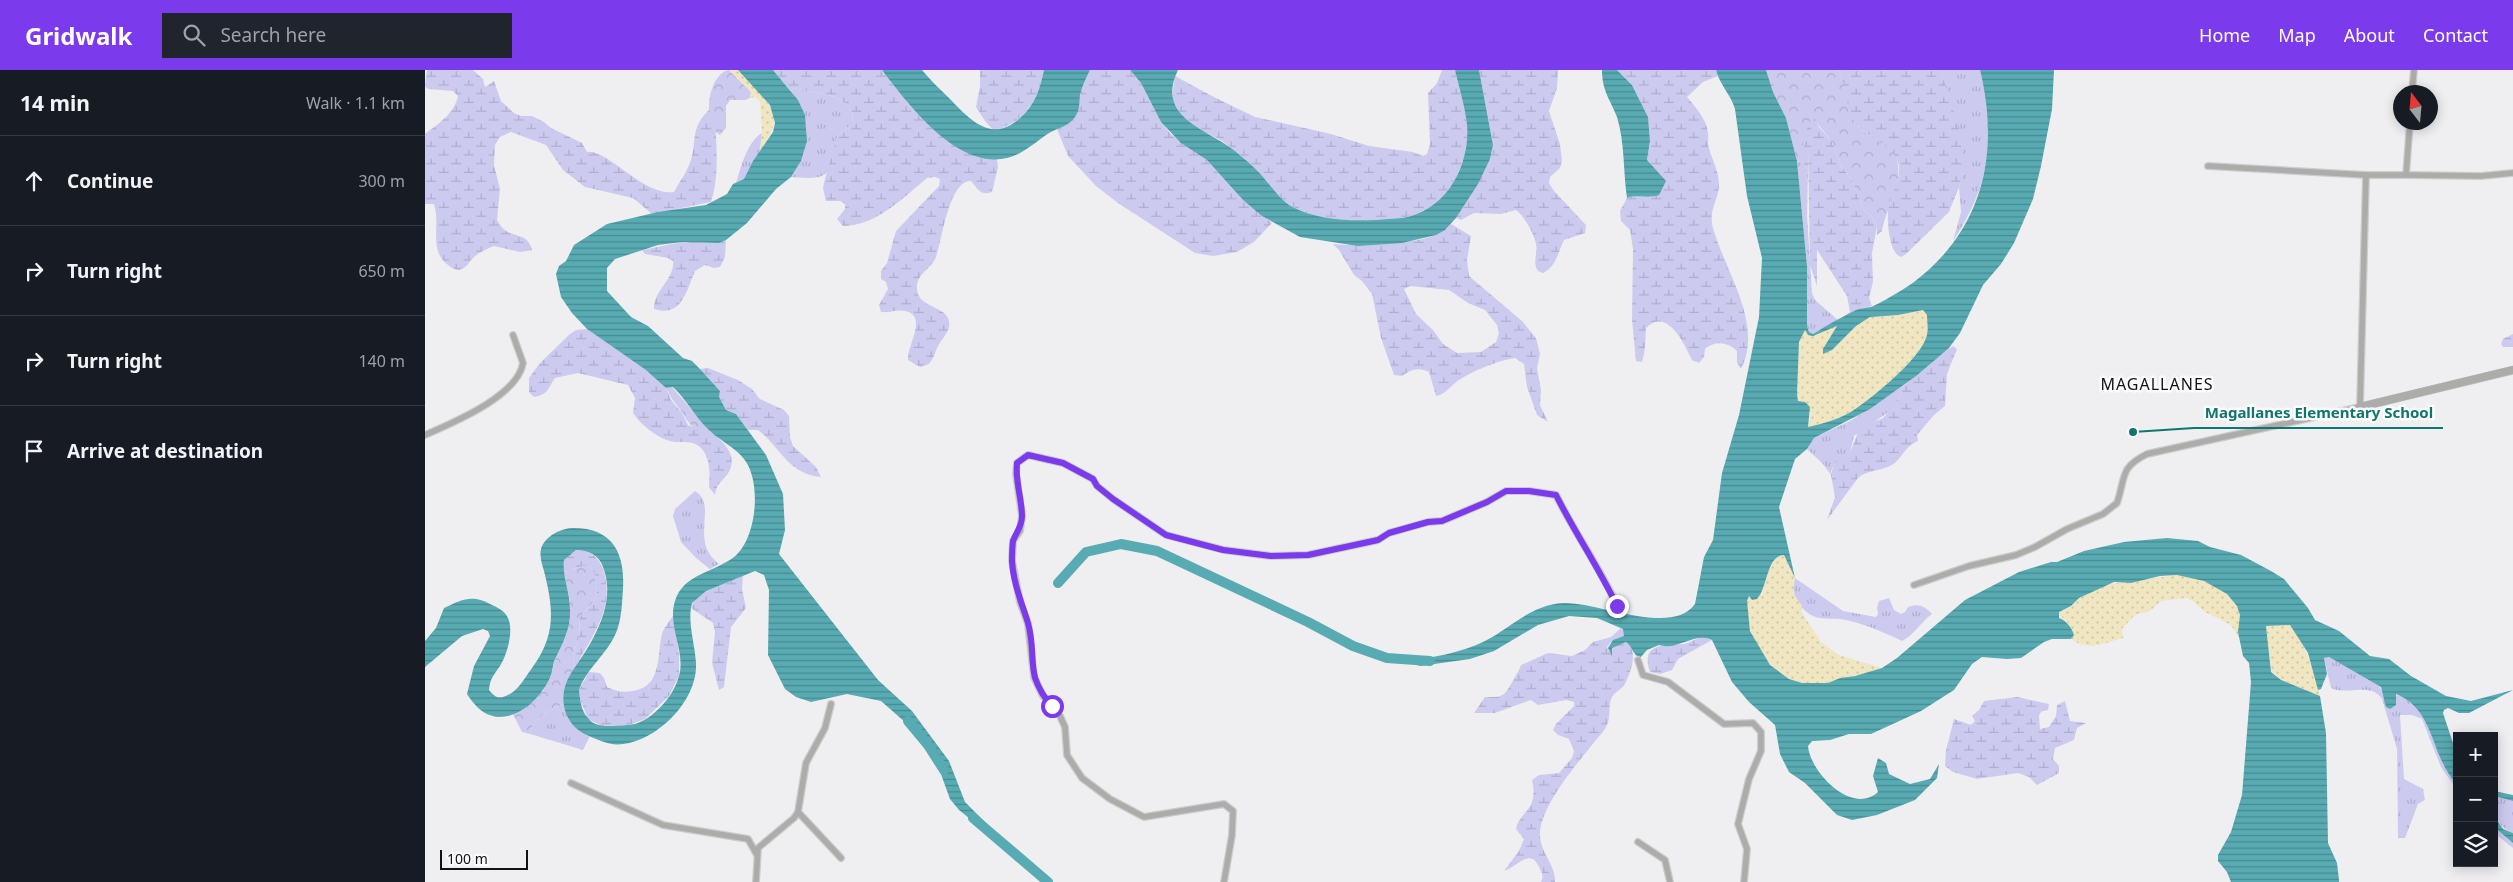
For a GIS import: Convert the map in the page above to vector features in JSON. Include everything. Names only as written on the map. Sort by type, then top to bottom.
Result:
[{"type":"street","points":[[2413,85],[2414,70]]},
{"type":"street","points":[[2406,175],[2409,130]]},
{"type":"street","points":[[2208,166],[2366,175],[2481,176],[2513,173]]},
{"type":"street","points":[[2360,407],[2366,175]]},
{"type":"street","points":[[425,435],[470,416],[517,377],[523,363],[513,335]]},
{"type":"street","points":[[1914,585],[1969,566],[2022,552],[2067,529],[2103,514],[2117,503],[2123,474],[2127,467],[2147,454],[2360,407],[2513,370]]},
{"type":"street","points":[[1224,882],[1232,835],[1233,811],[1224,804],[1144,817],[1110,799],[1082,778],[1067,755],[1065,727],[1060,716],[1043,696],[1033,677],[1028,624],[1020,602],[1012,562],[1013,542],[1020,531],[1022,516],[1016,474],[1017,463],[1028,455],[1063,463],[1093,479],[1097,486],[1113,499],[1166,535],[1223,550],[1271,556],[1308,555],[1378,540],[1389,533],[1428,522],[1442,521],[1487,502],[1506,491],[1529,491],[1556,495],[1575,533],[1609,588],[1617,606]]},
{"type":"street","points":[[1638,660],[1643,675],[1668,682],[1724,724],[1753,723],[1761,732],[1761,751],[1749,779],[1738,824],[1747,849],[1743,882]]},
{"type":"street","points":[[756,882],[758,848],[794,818],[798,812],[806,763],[825,728],[831,704]]},
{"type":"street","points":[[571,783],[663,825],[748,839],[757,855]]},
{"type":"street","points":[[798,812],[841,858]]},
{"type":"street","points":[[1638,842],[1665,860],[1670,882]]},
{"type":"green space","points":[[427,70],[473,70],[483,79],[485,87],[494,81],[501,101],[514,113],[521,116],[532,116],[544,122],[551,128],[582,143],[587,152],[605,157],[639,180],[662,192],[674,192],[691,160],[695,133],[699,122],[710,109],[710,117],[716,135],[717,152],[716,177],[711,202],[652,214],[633,198],[585,187],[563,170],[546,145],[511,132],[500,137],[495,145],[494,165],[500,189],[497,220],[507,231],[526,239],[532,250],[520,252],[494,246],[478,254],[464,268],[455,269],[442,259],[438,252],[434,204],[425,204],[425,134],[441,122],[449,113],[458,96],[453,91],[428,89],[425,86]]},
{"type":"green space","points":[[729,70],[751,92],[750,98],[745,100],[730,100],[726,106],[726,128],[720,135],[714,130],[711,121],[709,100],[716,80]]},
{"type":"green space","points":[[773,70],[882,70],[905,100],[931,127],[945,138],[961,148],[978,155],[997,159],[998,167],[992,192],[982,192],[971,181],[963,183],[957,190],[947,213],[936,257],[921,275],[917,284],[919,296],[923,301],[941,311],[949,320],[948,330],[929,364],[920,367],[908,360],[916,325],[912,314],[905,311],[881,312],[879,305],[888,289],[886,282],[881,279],[881,271],[887,263],[896,231],[939,186],[940,179],[935,177],[927,178],[899,202],[878,216],[855,225],[843,226],[837,219],[845,209],[845,204],[840,201],[826,201],[823,188],[837,137],[853,123],[852,113],[848,105],[832,96],[794,88],[791,91]]},
{"type":"green space","points":[[980,70],[1044,70],[1034,100],[1028,109],[1013,122],[993,130],[976,107],[980,86]]},
{"type":"green space","points":[[1090,70],[1130,70],[1141,83],[1161,122],[1171,134],[1207,160],[1243,200],[1272,223],[1254,242],[1237,252],[1213,256],[1195,253],[1118,203],[1096,186],[1068,156],[1057,129],[1065,125],[1076,115],[1082,89]]},
{"type":"green space","points":[[1442,70],[1455,70],[1467,125],[1467,141],[1464,156],[1452,185],[1442,197],[1430,207],[1417,214],[1401,218],[1365,221],[1343,220],[1320,217],[1299,210],[1277,195],[1247,161],[1231,148],[1182,117],[1177,112],[1173,102],[1175,76],[1255,117],[1331,134],[1369,146],[1413,152],[1423,156],[1427,154],[1430,144],[1428,93],[1437,83]]},
{"type":"green space","points":[[1479,70],[1558,70],[1557,88],[1549,111],[1560,144],[1562,161],[1560,168],[1550,177],[1549,183],[1554,191],[1586,225],[1585,233],[1564,240],[1554,263],[1543,273],[1536,268],[1536,248],[1533,235],[1525,220],[1516,210],[1501,214],[1474,213],[1461,220],[1456,218],[1490,159],[1493,145]]},
{"type":"green space","points":[[1617,70],[1716,70],[1718,76],[1703,82],[1687,97],[1705,123],[1708,133],[1708,146],[1718,175],[1719,190],[1712,221],[1745,316],[1748,334],[1747,352],[1741,369],[1737,363],[1737,351],[1721,343],[1713,344],[1705,349],[1704,357],[1699,363],[1692,360],[1675,331],[1661,322],[1654,322],[1646,328],[1642,362],[1636,361],[1632,320],[1633,249],[1630,230],[1621,221],[1620,211],[1627,198],[1633,196],[1652,197],[1652,166],[1647,160],[1650,141],[1648,117],[1632,85]]},
{"type":"green space","points":[[1766,70],[1775,70],[1775,89],[1773,92]]},
{"type":"green space","points":[[1775,70],[1839,70],[1852,116],[1857,126],[1888,147],[1895,156],[1898,165],[1896,188],[1882,231],[1877,235],[1877,227],[1872,217],[1863,209],[1852,180],[1841,166],[1833,143],[1816,122],[1808,149],[1808,171],[1802,162],[1797,161],[1786,118],[1773,92],[1775,89]]},
{"type":"green space","points":[[1839,70],[1941,70],[1961,136],[1963,172],[1949,212],[1901,257],[1891,244],[1888,222],[1889,205],[1899,172],[1897,159],[1887,148],[1862,130],[1853,119]]},
{"type":"green space","points":[[1941,70],[1980,70],[1988,117],[1987,159],[1982,179],[1966,220],[1953,241],[1961,212],[1959,187],[1963,172],[1955,121]]},
{"type":"green space","points":[[794,88],[832,96],[848,105],[852,113],[853,123],[837,137],[829,169],[823,176],[791,177],[798,167],[806,145],[805,123],[802,112],[798,101],[791,91]]},
{"type":"green space","points":[[1813,114],[1819,127],[1833,143],[1841,166],[1852,180],[1863,209],[1872,217],[1877,227],[1872,253],[1873,282],[1869,298],[1872,306],[1859,309],[1843,317],[1850,312],[1847,296],[1817,250],[1817,286],[1810,265],[1808,149],[1805,149],[1802,141]]},
{"type":"green space","points":[[762,133],[760,151],[744,179],[736,183],[742,163],[752,142]]},
{"type":"green space","points":[[1797,161],[1802,162],[1808,171],[1807,215],[1812,293],[1815,300],[1838,320],[1813,334],[1809,333],[1807,326],[1807,266]]},
{"type":"green space","points":[[1451,224],[1471,236],[1467,260],[1469,276],[1522,321],[1536,338],[1540,354],[1537,368],[1541,390],[1540,405],[1548,422],[1537,415],[1527,387],[1524,364],[1515,358],[1500,361],[1479,369],[1436,396],[1429,372],[1415,370],[1402,376],[1394,375],[1381,338],[1372,294],[1362,281],[1354,275],[1339,250],[1333,244],[1351,245],[1418,240],[1444,230]],"holes":[[[1410,286],[1449,290],[1468,303],[1485,310],[1497,325],[1499,333],[1496,342],[1481,352],[1457,353],[1443,344],[1433,330],[1416,314],[1404,289]]]},
{"type":"green space","points":[[726,240],[725,257],[720,267],[714,268],[705,265],[695,271],[682,301],[677,306],[671,310],[654,309],[657,296],[671,274],[673,261],[668,258],[645,254],[642,250],[682,242],[719,243]]},
{"type":"green space","points":[[587,329],[652,374],[666,388],[671,400],[682,413],[688,425],[705,432],[711,432],[725,445],[731,456],[731,468],[718,486],[715,495],[709,487],[708,462],[703,451],[693,443],[673,442],[654,434],[633,413],[635,398],[628,385],[578,373],[555,378],[542,395],[534,397],[529,392],[529,378],[540,363],[570,334],[576,330]]},
{"type":"green space","points":[[2513,334],[2513,347],[2503,347],[2501,344],[2503,339]]},
{"type":"green space","points":[[1953,346],[1957,349],[1947,374],[1945,406],[1934,415],[1917,435],[1918,441],[1908,448],[1895,463],[1858,478],[1827,520],[1835,497],[1831,475],[1834,462],[1850,453],[1858,432],[1862,427],[1883,418],[1899,400],[1904,385]]},
{"type":"green space","points":[[708,368],[738,380],[752,389],[760,399],[784,410],[789,416],[790,437],[793,446],[816,467],[821,477],[810,475],[793,466],[758,430],[748,430],[736,414],[726,410],[719,397],[720,391],[700,369]]},
{"type":"green space","points":[[1904,385],[1899,400],[1890,411],[1854,436],[1850,453],[1835,464],[1831,475],[1823,464],[1807,449],[1814,438],[1850,421]]},
{"type":"green space","points":[[672,387],[711,432],[700,431],[693,427],[666,388]]},
{"type":"green space","points":[[695,491],[702,497],[705,505],[704,534],[706,545],[710,555],[719,564],[710,569],[681,542],[673,516],[675,509]]},
{"type":"green space","points":[[576,550],[586,551],[597,559],[604,572],[607,585],[604,610],[600,622],[575,668],[573,654],[579,638],[580,617],[595,600],[597,591],[594,572],[589,566],[563,572],[564,560]]},
{"type":"green space","points":[[589,566],[594,572],[597,591],[595,600],[580,617],[579,638],[573,654],[575,668],[566,685],[564,704],[547,712],[538,719],[534,723],[530,734],[522,732],[513,714],[527,706],[543,691],[551,676],[555,659],[566,636],[570,618],[570,601],[563,572]]},
{"type":"green space","points":[[743,575],[742,589],[746,608],[731,627],[724,687],[719,690],[712,663],[715,632],[713,623],[691,608],[699,595]]},
{"type":"green space","points":[[1795,578],[1843,611],[1876,617],[1879,601],[1889,598],[1894,610],[1901,614],[1908,607],[1918,605],[1924,607],[1932,614],[1902,641],[1856,622],[1813,616],[1804,610],[1797,600],[1793,589]]},
{"type":"green space","points":[[674,614],[679,655],[679,676],[669,696],[645,719],[629,725],[602,726],[588,719],[580,699],[579,690],[589,672],[600,673],[607,687],[618,691],[633,691],[645,687],[655,675],[662,634]]},
{"type":"green space","points":[[1621,628],[1624,630],[1625,638],[1611,642],[1607,647],[1609,651],[1616,645],[1626,642],[1630,646],[1633,662],[1627,679],[1624,686],[1612,697],[1609,719],[1605,729],[1563,783],[1550,804],[1541,825],[1541,842],[1552,868],[1555,882],[1541,882],[1542,873],[1535,861],[1528,858],[1504,871],[1519,851],[1524,839],[1516,829],[1533,798],[1532,780],[1539,775],[1559,773],[1572,758],[1574,751],[1569,739],[1558,735],[1553,730],[1556,724],[1574,706],[1574,702],[1566,700],[1538,705],[1531,700],[1495,713],[1474,713],[1485,697],[1503,695],[1505,693],[1521,665],[1548,653],[1572,656],[1585,650],[1593,642],[1611,637]]},
{"type":"green space","points":[[1703,637],[1712,640],[1678,659],[1672,670],[1660,674],[1650,672],[1648,655],[1651,650],[1662,646],[1686,643]]},
{"type":"green space","points":[[2329,657],[2378,684],[2383,693],[2402,696],[2419,709],[2425,718],[2443,764],[2453,778],[2453,784],[2441,767],[2422,719],[2412,715],[2400,715],[2404,779],[2423,789],[2425,800],[2418,804],[2405,838],[2398,838],[2397,749],[2382,699],[2371,691],[2344,691],[2331,688],[2324,658]]},
{"type":"green space","points":[[2017,697],[2049,704],[2048,710],[2042,711],[2039,715],[2040,729],[2049,727],[2056,716],[2057,705],[2065,701],[2070,721],[2086,723],[2077,728],[2074,740],[2055,748],[2053,759],[2059,766],[2059,773],[2037,785],[2029,777],[2018,773],[1977,779],[1953,772],[1945,766],[1946,750],[1954,719],[1971,725],[1975,721],[1972,716],[1979,710],[1984,701]]},
{"type":"green space","points":[[564,704],[573,723],[590,736],[583,750],[530,734],[534,723],[538,719],[547,712]]},
{"type":"green space","points":[[2498,797],[2513,801],[2513,833],[2502,827],[2499,823]]},
{"type":"green space","points":[[2498,830],[2513,843],[2513,848],[2498,836]]},
{"type":"sand","points":[[729,70],[738,70],[765,98],[774,115],[769,136],[760,151],[762,129],[760,101],[755,97],[750,98],[751,92]]},
{"type":"sand","points":[[1923,310],[1927,315],[1928,329],[1926,338],[1921,347],[1903,368],[1880,390],[1849,413],[1829,422],[1808,427],[1811,413],[1798,401],[1797,394],[1799,342],[1805,330],[1808,335],[1818,334],[1836,325],[1832,350],[1856,326],[1870,317],[1898,315]]},
{"type":"sand","points":[[1784,555],[1795,578],[1793,593],[1802,606],[1802,613],[1821,642],[1839,655],[1882,668],[1840,678],[1828,683],[1808,684],[1784,676],[1771,665],[1760,651],[1754,638],[1749,624],[1747,601],[1749,596],[1762,595],[1772,565],[1775,560]]},
{"type":"sand","points":[[2177,575],[2215,586],[2231,597],[2237,605],[2240,614],[2239,634],[2241,641],[2231,625],[2205,612],[2192,600],[2185,598],[2161,601],[2150,611],[2135,615],[2122,629],[2123,638],[2091,646],[2071,639],[2074,635],[2066,620],[2058,615],[2061,610],[2071,607],[2079,598],[2103,585]]},
{"type":"sand","points":[[2290,624],[2301,641],[2312,667],[2320,696],[2281,680],[2271,671],[2266,626]]},
{"type":"shaded area","points":[[738,70],[773,70],[798,100],[805,115],[807,141],[801,161],[791,177],[776,189],[747,223],[726,240],[719,243],[682,242],[658,245],[615,259],[607,268],[607,291],[631,317],[648,326],[683,358],[692,361],[700,369],[720,391],[719,397],[726,410],[736,414],[766,455],[783,494],[785,530],[779,554],[878,680],[912,711],[949,761],[965,802],[991,828],[979,826],[959,810],[950,799],[930,744],[881,701],[847,694],[811,702],[796,697],[785,689],[768,655],[769,590],[764,575],[755,571],[706,591],[692,603],[691,625],[696,663],[695,677],[690,691],[683,704],[673,716],[649,735],[636,741],[613,744],[587,735],[574,726],[569,719],[564,705],[564,689],[567,681],[597,630],[607,599],[606,578],[603,567],[599,559],[589,552],[576,550],[564,560],[564,572],[570,603],[568,628],[548,681],[540,694],[528,706],[508,716],[489,715],[479,709],[467,694],[474,666],[490,636],[488,631],[483,629],[462,636],[425,667],[425,641],[436,628],[444,608],[467,599],[478,599],[501,610],[507,616],[510,623],[507,649],[503,661],[491,680],[489,690],[498,697],[503,697],[513,692],[540,656],[549,634],[551,623],[550,601],[541,559],[541,549],[546,540],[554,534],[564,529],[574,528],[587,529],[607,538],[619,554],[623,576],[621,616],[618,628],[608,648],[587,675],[579,690],[584,712],[590,721],[599,725],[635,724],[645,720],[658,710],[669,697],[677,683],[681,667],[673,620],[675,601],[679,592],[692,579],[726,562],[742,549],[752,524],[754,509],[755,495],[750,469],[736,451],[704,425],[673,387],[666,388],[646,370],[587,329],[572,313],[561,297],[556,274],[559,266],[566,261],[574,245],[607,224],[658,212],[706,205],[727,194],[733,184],[744,179],[753,161],[773,132],[775,123],[770,105]]},
{"type":"shaded area","points":[[882,70],[922,70],[973,121],[991,129],[1000,129],[1010,126],[1030,108],[1039,90],[1044,70],[1090,70],[1080,95],[1078,112],[1072,120],[1018,154],[1007,158],[988,159],[970,154],[952,144],[935,131],[905,100]]},
{"type":"shaded area","points":[[1130,70],[1178,70],[1173,86],[1173,100],[1178,111],[1198,128],[1239,154],[1256,169],[1288,204],[1301,211],[1321,217],[1354,220],[1402,218],[1418,214],[1443,196],[1459,171],[1467,140],[1466,118],[1455,70],[1479,70],[1493,145],[1490,159],[1478,184],[1456,218],[1445,230],[1436,235],[1402,243],[1358,246],[1300,237],[1262,216],[1243,200],[1207,160],[1181,143],[1161,122],[1141,83]]},
{"type":"shaded area","points":[[1602,70],[1617,70],[1632,85],[1648,117],[1650,141],[1647,160],[1666,181],[1659,195],[1627,198],[1620,127],[1605,89]]},
{"type":"shaded area","points":[[1716,70],[1766,70],[1773,92],[1786,118],[1797,161],[1807,266],[1807,326],[1809,332],[1813,334],[1856,310],[1876,305],[1910,285],[1938,261],[1957,238],[1971,213],[1981,187],[1986,159],[1988,130],[1986,100],[1980,70],[2054,70],[2052,109],[2033,199],[2014,243],[2001,264],[1983,285],[1960,333],[1949,348],[1916,376],[1870,409],[1814,438],[1807,449],[1795,459],[1779,507],[1795,578],[1784,555],[1778,557],[1770,566],[1761,594],[1757,599],[1752,600],[1749,596],[1747,601],[1750,631],[1770,665],[1789,679],[1802,683],[1828,683],[1840,678],[1855,676],[1882,668],[1897,658],[1965,600],[2019,572],[2051,562],[2057,562],[2084,551],[2124,542],[2167,538],[2198,541],[2210,547],[2241,555],[2284,579],[2308,608],[2315,620],[2339,631],[2370,656],[2389,659],[2411,676],[2446,696],[2471,701],[2513,690],[2469,713],[2459,713],[2448,708],[2444,710],[2443,713],[2453,743],[2453,779],[2442,761],[2426,722],[2409,701],[2396,694],[2396,705],[2390,709],[2386,707],[2381,687],[2329,657],[2324,658],[2327,674],[2321,689],[2318,690],[2308,653],[2290,625],[2266,626],[2271,672],[2281,680],[2320,696],[2326,733],[2328,843],[2337,863],[2339,882],[2231,882],[2227,872],[2218,861],[2218,855],[2231,832],[2242,795],[2251,682],[2249,663],[2243,656],[2238,632],[2240,615],[2237,606],[2227,594],[2204,581],[2177,575],[2160,576],[2131,583],[2114,582],[2079,598],[2071,606],[2059,612],[2059,618],[2066,622],[2073,632],[2074,635],[2071,639],[2052,639],[2044,642],[2021,658],[1982,657],[1972,664],[1954,690],[1921,711],[1871,734],[1849,734],[1830,740],[1812,741],[1808,746],[1816,768],[1834,788],[1856,799],[1868,798],[1878,792],[1873,776],[1878,758],[1886,763],[1889,774],[1910,784],[1930,779],[1939,764],[1937,778],[1915,800],[1877,815],[1852,820],[1837,815],[1805,783],[1789,772],[1780,754],[1775,725],[1749,702],[1732,682],[1712,640],[1699,638],[1673,645],[1659,645],[1647,650],[1640,658],[1626,642],[1612,648],[1612,656],[1608,648],[1613,640],[1624,636],[1623,629],[1597,618],[1569,616],[1538,625],[1494,651],[1470,659],[1420,666],[1404,661],[1466,649],[1485,641],[1531,612],[1552,605],[1563,603],[1577,604],[1652,618],[1669,617],[1684,613],[1695,604],[1704,557],[1713,540],[1722,473],[1739,415],[1759,317],[1762,258],[1747,196],[1735,109]],"holes":[[[1923,310],[1927,315],[1927,332],[1922,347],[1914,357],[1868,399],[1839,418],[1808,427],[1810,407],[1805,402],[1798,401],[1797,394],[1799,342],[1805,330],[1808,335],[1813,336],[1837,326],[1823,349],[1823,354],[1832,350],[1856,326],[1870,317],[1898,315]]]},
{"type":"shaded area","points":[[2498,792],[2513,795],[2513,801],[2498,797]]},
{"type":"shaded area","points":[[2498,822],[2503,829],[2513,833],[2513,843],[2498,830]]},
{"type":"waterway","points":[[1058,583],[1086,552],[1121,544],[1157,551],[1308,622],[1353,646],[1387,658],[1430,661]]},
{"type":"waterway","points":[[908,721],[928,745],[944,770]]},
{"type":"waterway","points":[[973,818],[1048,882]]},
{"type":"place","name":"Magallanes Elementary School","points":[[2133,432]]},
{"type":"district","name":"MAGALLANES","points":[[2157,384]]},
{"type":"route","points":[[1052,706],[1043,696],[1033,677],[1028,624],[1020,602],[1012,562],[1013,542],[1020,531],[1022,516],[1016,474],[1017,463],[1028,455],[1044,457],[1063,463],[1093,479],[1097,486],[1113,499],[1166,535],[1179,540],[1223,550],[1271,556],[1308,555],[1339,550],[1378,540],[1389,533],[1428,522],[1442,521],[1487,502],[1506,491],[1529,491],[1556,495],[1575,533],[1609,588],[1617,606]]}]
